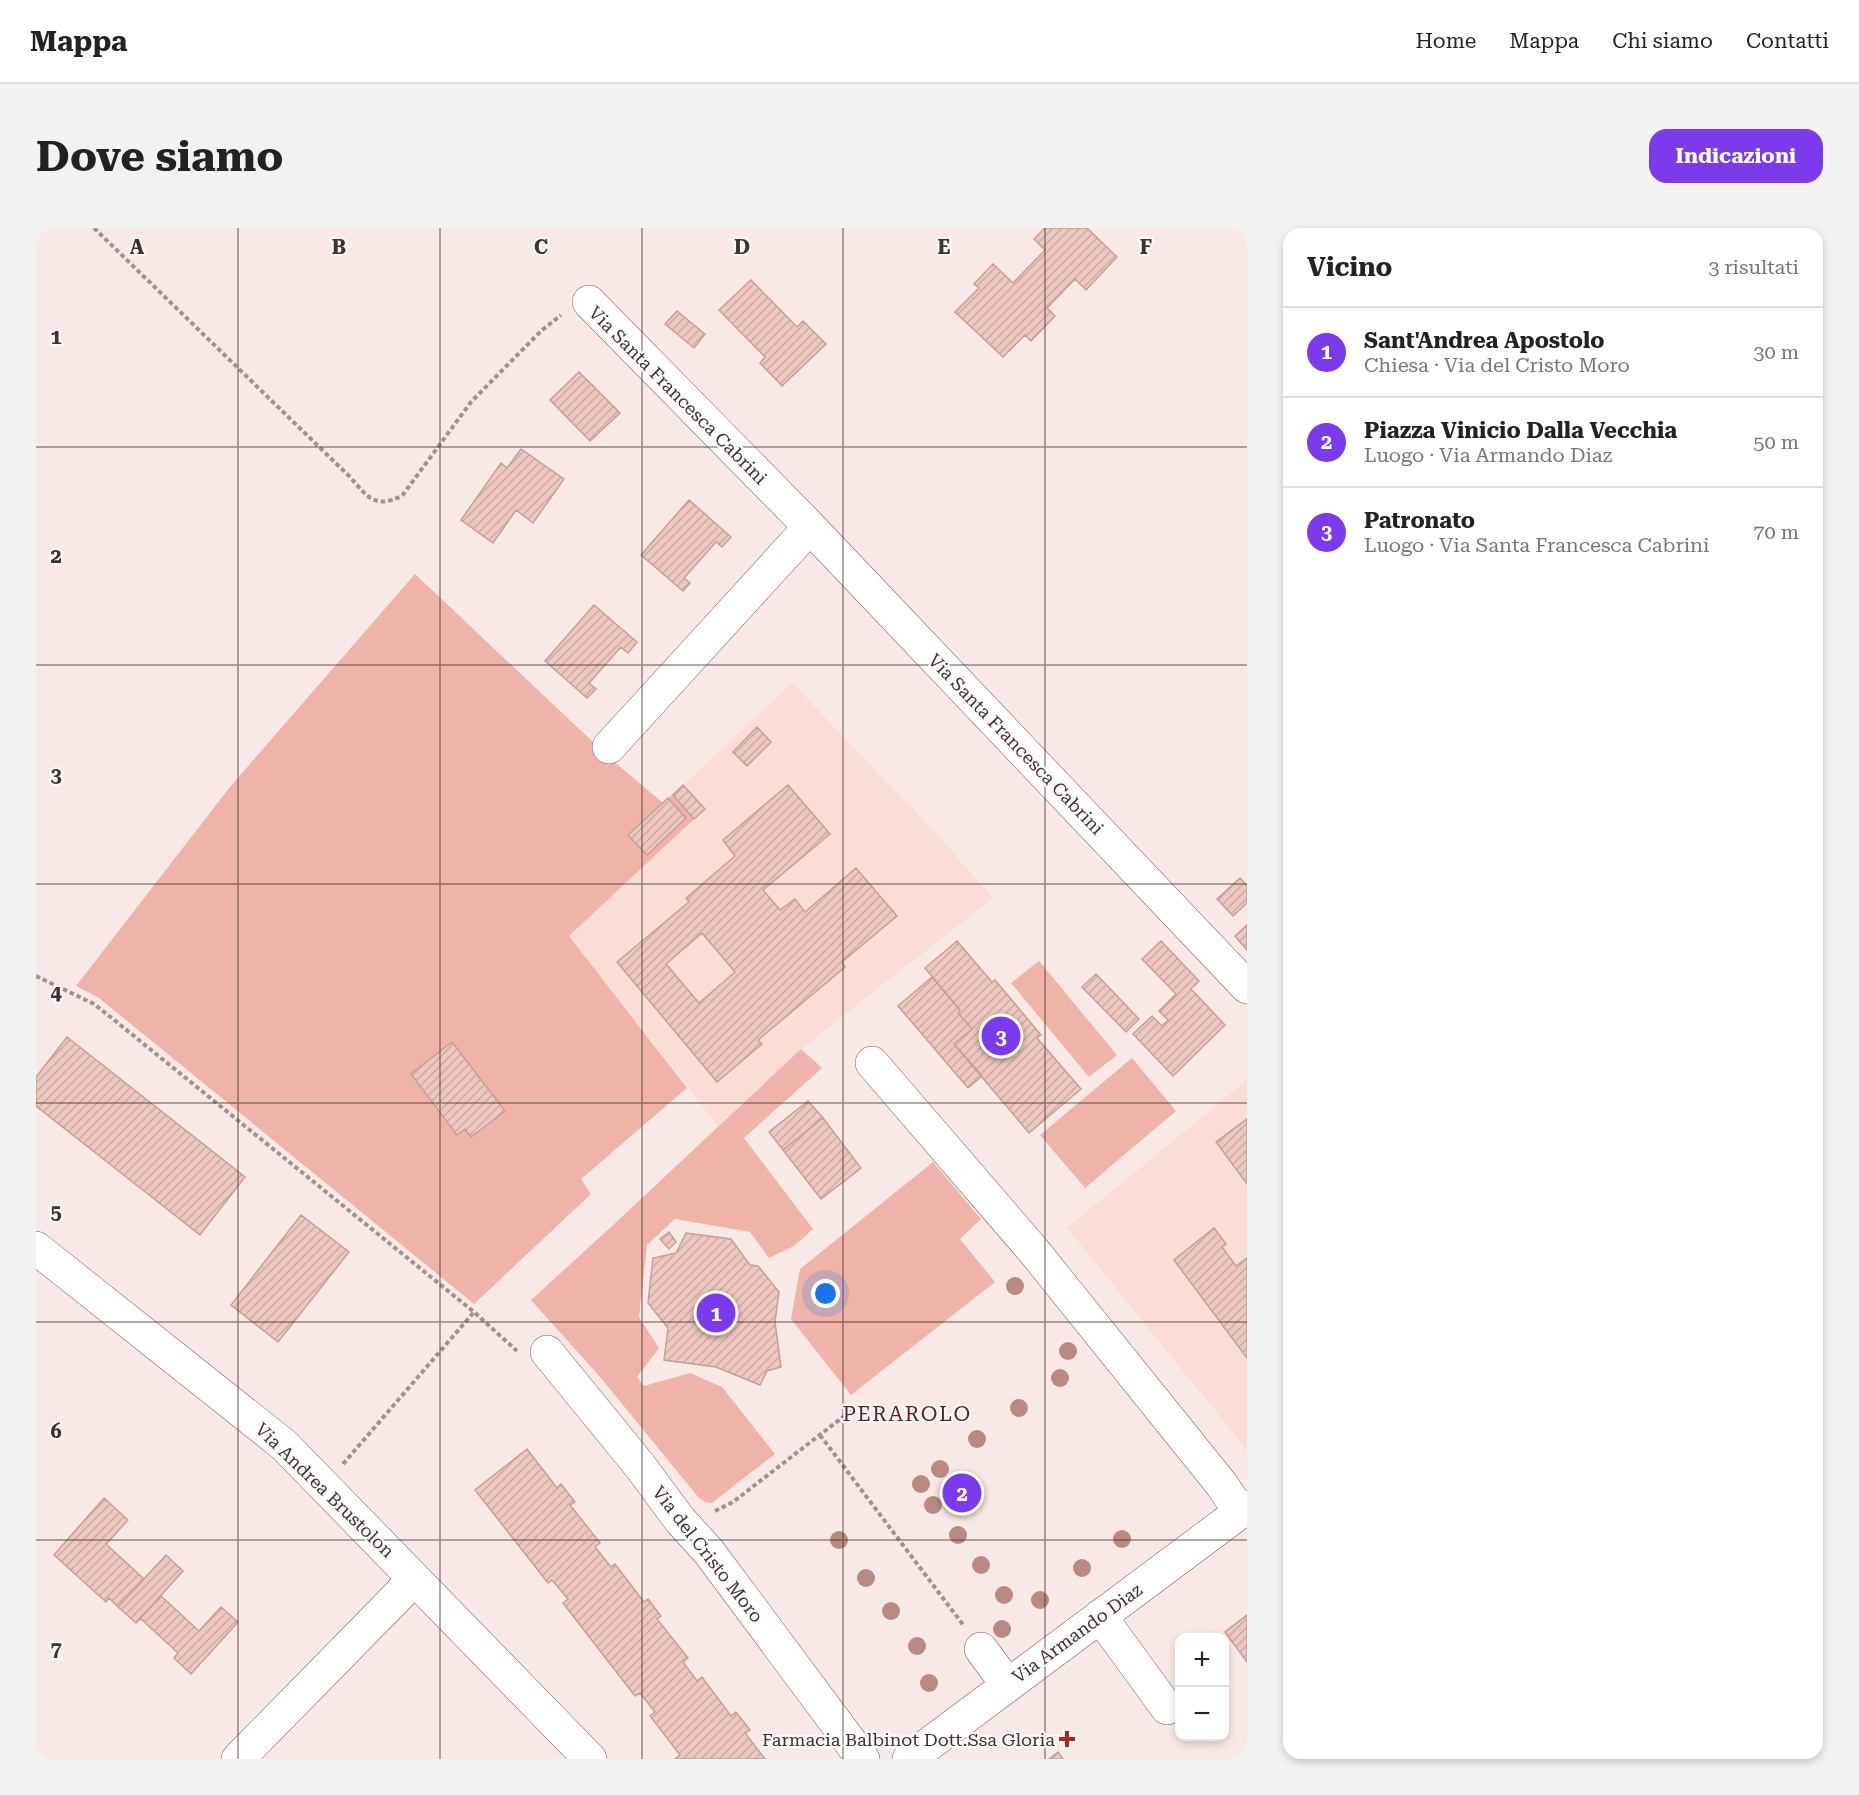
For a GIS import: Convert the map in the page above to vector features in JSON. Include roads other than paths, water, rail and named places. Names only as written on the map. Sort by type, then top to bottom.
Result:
[{"type":"street","name":"Via Santa Francesca Cabrini","points":[[589,302],[810,527],[1247,987]]},
{"type":"street","points":[[609,747],[810,527]]},
{"type":"street","points":[[872,1063],[1033,1250],[1065,1306],[1244,1510]]},
{"type":"street","name":"Via Andrea Brustolon","points":[[36,1248],[284,1445],[590,1759]]},
{"type":"street","name":"Via del Cristo Moro","points":[[535,1354],[640,1466],[680,1520],[709,1552],[863,1759]]},
{"type":"street","name":"Via Armando Diaz","points":[[909,1759],[1244,1510]]},
{"type":"street","points":[[238,1759],[413,1579]]},
{"type":"street","points":[[1100,1616],[1167,1708]]},
{"type":"street","points":[[981,1649],[1007,1684]]},
{"type":"place","name":"Patronato","points":[[1001,1036]]},
{"type":"place","name":"Sant'Andrea Apostolo","points":[[716,1313]]},
{"type":"place","name":"Piazza Vinicio Dalla Vecchia","points":[[962,1493]]},
{"type":"place","name":"Farmacia Balbinot Dott.Ssa Gloria","points":[[1067,1739]]},
{"type":"district","name":"PERAROLO","points":[[907,1414]]}]
